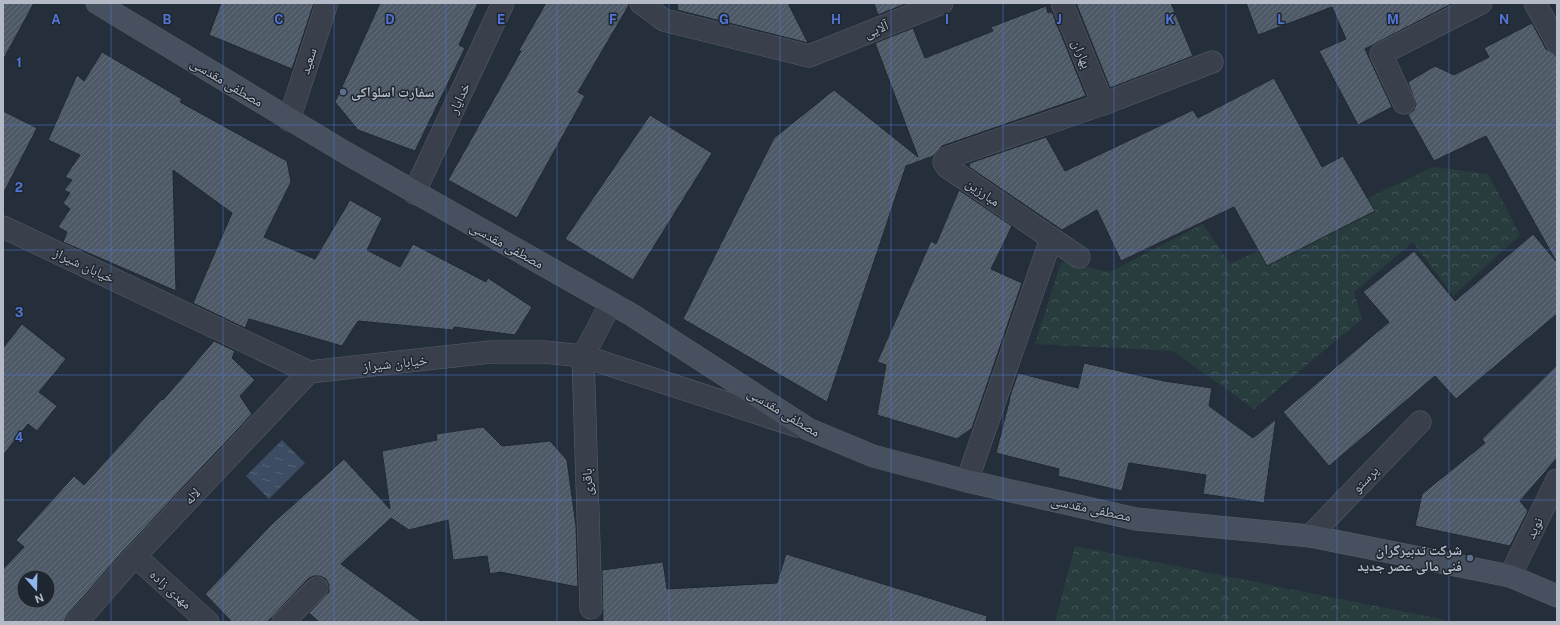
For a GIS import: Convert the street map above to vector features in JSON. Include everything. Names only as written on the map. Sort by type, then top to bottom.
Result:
[{"type":"main road","name":"مصطفی مقدسی","points":[[97,3],[289,120],[414,193],[610,302],[808,429],[873,456],[967,481],[1136,518],[1310,536],[1510,576],[1557,596]]},
{"type":"street","name":"سعید","points":[[289,120],[327,3]]},
{"type":"street","name":"خدایار","points":[[414,193],[503,3]]},
{"type":"street","name":"آلایی","points":[[641,3],[664,20],[809,56],[942,3]]},
{"type":"street","name":"بهاران","points":[[1062,3],[1103,104]]},
{"type":"street","points":[[1404,103],[1380,54],[1481,3]]},
{"type":"street","points":[[1535,3],[1555,34]]},
{"type":"street","name":"مبارزین","points":[[1050,239],[946,167],[944,162],[946,158],[1103,104],[1212,62]]},
{"type":"street","name":"خیابان شیراز","points":[[3,227],[309,372],[490,352],[544,352],[583,356],[808,429]]},
{"type":"street","points":[[967,481],[1050,239],[1079,257]]},
{"type":"street","points":[[583,356],[610,302]]},
{"type":"street","name":"باقری","points":[[583,356],[591,608]]},
{"type":"street","name":"لاله","points":[[77,622],[135,556],[309,372]]},
{"type":"street","name":"پرستو","points":[[1310,536],[1420,422]]},
{"type":"street","name":"نوید","points":[[1510,576],[1557,480]]},
{"type":"street","name":"مهدی زاده","points":[[135,556],[208,622]]},
{"type":"street","points":[[283,622],[317,588]]},
{"type":"green space","points":[[1433,167],[1488,174],[1520,235],[1453,296],[1413,242],[1354,292],[1362,319],[1254,409],[1173,351],[1035,344],[1061,262],[1110,272],[1203,224],[1230,264]]},
{"type":"green space","points":[[1075,546],[1456,622],[1055,622]]},
{"type":"water","points":[[282,440],[305,463],[269,499],[246,476]]},
{"type":"building","points":[[3,3],[34,3],[3,60]]},
{"type":"building","points":[[221,3],[314,3],[292,69],[209,35]]},
{"type":"building","points":[[380,3],[478,3],[459,45],[465,48],[415,151],[358,130],[335,102]]},
{"type":"building","points":[[546,3],[629,3],[629,5],[578,92],[585,96],[517,218],[448,180],[521,51],[519,50]]},
{"type":"building","points":[[678,3],[788,3],[808,43],[677,10]]},
{"type":"building","points":[[874,3],[904,3],[905,4],[878,15]]},
{"type":"building","points":[[1076,3],[1171,3],[1193,56],[1110,88]]},
{"type":"building","points":[[1246,3],[1453,3],[1365,49],[1392,107],[1358,125],[1319,51],[1346,39],[1332,7],[1258,35]]},
{"type":"building","points":[[1046,6],[1048,13],[1052,12],[1086,96],[942,146],[933,156],[906,166],[827,402],[683,319],[774,138],[834,90],[918,157],[875,43],[913,28],[925,58],[993,31],[991,27]]},
{"type":"building","points":[[1532,23],[1546,49],[1557,56],[1557,314],[1456,399],[1435,376],[1329,466],[1283,412],[1389,322],[1363,292],[1414,251],[1455,301],[1533,234],[1556,261],[1486,136],[1434,161],[1408,115],[1414,110],[1416,104],[1408,82],[1435,66],[1454,75],[1489,57],[1484,48]]},
{"type":"building","points":[[102,52],[182,99],[180,102],[287,161],[291,182],[264,237],[315,259],[350,200],[382,218],[367,250],[400,267],[413,244],[486,282],[488,278],[532,307],[515,335],[454,327],[453,330],[358,321],[342,346],[249,319],[245,328],[193,303],[232,213],[173,170],[176,291],[63,242],[67,232],[58,227],[70,209],[63,203],[70,193],[64,190],[72,180],[65,177],[80,155],[48,140],[77,75],[84,81]]},
{"type":"building","points":[[1274,78],[1322,167],[1343,156],[1375,211],[1267,266],[1234,207],[1121,261],[1097,210],[1062,230],[969,167],[970,163],[1046,137],[1065,171],[1193,110],[1198,118]]},
{"type":"building","points":[[3,111],[37,128],[3,194]]},
{"type":"building","points":[[650,115],[712,153],[633,280],[565,239]]},
{"type":"building","points":[[959,190],[1012,226],[991,269],[1022,283],[972,428],[957,439],[877,415],[886,365],[877,362],[931,241],[936,244]]},
{"type":"building","points":[[22,324],[66,359],[39,392],[57,406],[37,431],[28,424],[3,455],[3,348]]},
{"type":"building","points":[[214,341],[235,351],[232,358],[255,380],[240,396],[252,414],[126,548],[68,614],[64,622],[3,622],[3,569],[24,547],[16,540],[74,476],[84,485],[162,399],[163,400]]},
{"type":"building","points":[[1084,363],[1164,381],[1212,388],[1209,406],[1253,438],[1276,419],[1264,503],[1203,494],[1206,475],[1129,463],[1122,491],[1058,476],[1059,469],[996,453],[1010,398],[1009,399],[1018,373],[1078,388]]},
{"type":"building","points":[[1557,365],[1557,458],[1520,501],[1528,511],[1510,546],[1415,526],[1422,494],[1485,443],[1482,439]]},
{"type":"building","points":[[483,427],[502,446],[550,441],[567,460],[576,526],[578,587],[500,572],[490,574],[487,556],[453,560],[448,520],[409,530],[391,518],[341,564],[422,622],[319,622],[309,613],[329,592],[329,585],[326,579],[320,576],[313,576],[308,579],[267,622],[232,622],[205,594],[273,523],[344,459],[390,509],[382,451],[437,440],[436,434]]},
{"type":"building","points":[[786,554],[987,616],[986,622],[603,622],[602,570],[663,562],[667,589],[777,583]]},
{"type":"place","name":"سفارت اسلواکی","points":[[343,92]]},
{"type":"place","name":"شرکت تدبیرگران فنی مالی عصر جدید","points":[[1470,558]]}]
